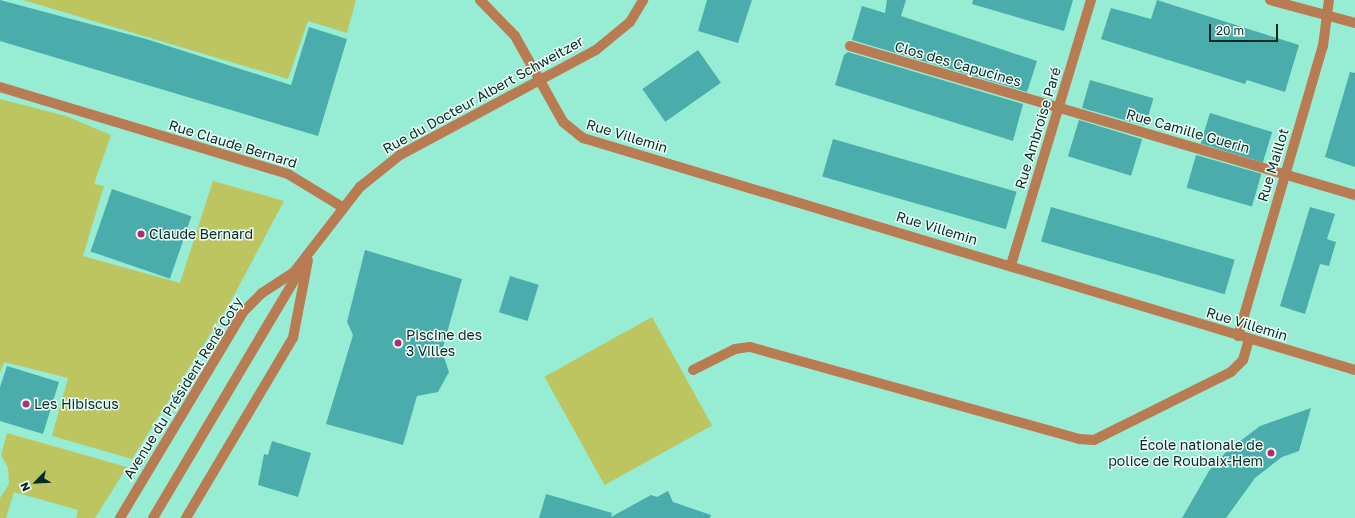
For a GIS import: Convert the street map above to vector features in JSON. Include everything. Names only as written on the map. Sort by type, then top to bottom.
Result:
[{"type":"street","name":"Rue Villemin","points":[[480,0],[515,36],[562,122],[583,138],[1011,265],[1238,336],[1355,370]]},
{"type":"street","name":"Rue du Docteur Albert Schweitzer","points":[[309,255],[342,207],[371,177],[400,155],[617,36],[643,0]]},
{"type":"street","name":"Rue Ambroise Paré","points":[[1011,265],[1091,0]]},
{"type":"street","points":[[1270,0],[1328,17],[1355,23]]},
{"type":"street","name":"Rue Maillot","points":[[1238,336],[1284,174],[1324,46],[1329,0]]},
{"type":"street","name":"Clos des Capucines","points":[[850,46],[1059,108]]},
{"type":"street","name":"Rue Claude Bernard","points":[[0,87],[110,122],[288,174],[342,207]]},
{"type":"street","name":"Rue Camille Guerin","points":[[1059,108],[1355,195]]},
{"type":"street","points":[[153,518],[309,255]]},
{"type":"street","points":[[186,518],[294,338],[309,255]]},
{"type":"street","name":"Avenue du Président René Coty","points":[[122,517],[244,311],[262,293],[294,272],[309,255]]},
{"type":"street","points":[[693,370],[735,349],[750,347],[1080,439],[1094,440],[1231,372],[1242,360],[1249,339]]},
{"type":"green space","points":[[23,0],[356,0],[347,33],[308,21],[288,79]]},
{"type":"green space","points":[[0,99],[66,116],[111,135],[94,184],[104,186],[83,256],[180,283],[213,181],[284,201],[231,301],[132,459],[52,436],[68,378],[4,362],[0,373]]},
{"type":"green space","points":[[652,317],[712,425],[605,485],[544,377]]},
{"type":"green space","points":[[7,433],[127,467],[95,518],[76,518],[78,510],[14,492],[6,518],[0,518],[0,498],[9,484],[8,468],[1,455]]},
{"type":"building","points":[[0,0],[146,39],[291,85],[309,27],[347,39],[318,136],[0,41]]},
{"type":"building","points":[[707,0],[752,0],[738,43],[698,31]]},
{"type":"building","points":[[887,0],[906,0],[901,16],[1037,61],[1027,92],[852,40],[862,6],[885,13]]},
{"type":"building","points":[[973,0],[1073,0],[1064,31],[972,4]]},
{"type":"building","points":[[1157,0],[1299,45],[1285,92],[1247,80],[1245,84],[1101,39],[1111,8],[1151,19]]},
{"type":"building","points":[[698,50],[721,83],[665,122],[642,89]]},
{"type":"building","points":[[848,52],[1023,104],[1013,141],[835,85],[844,55]]},
{"type":"building","points":[[1350,72],[1355,73],[1355,167],[1325,157]]},
{"type":"building","points":[[1090,80],[1153,98],[1145,126],[1082,108]]},
{"type":"building","points":[[1210,113],[1272,132],[1263,163],[1201,144]]},
{"type":"building","points":[[1079,120],[1142,139],[1131,176],[1068,156]]},
{"type":"building","points":[[833,139],[1017,192],[1006,229],[822,176]]},
{"type":"building","points":[[1196,155],[1261,174],[1252,206],[1187,188]]},
{"type":"building","name":"Claude Bernard","points":[[112,189],[191,216],[170,279],[91,251]]},
{"type":"building","points":[[1051,207],[1235,260],[1225,294],[1041,242]]},
{"type":"building","points":[[1310,207],[1335,214],[1327,239],[1336,242],[1329,266],[1320,264],[1305,314],[1280,306]]},
{"type":"building","name":"Piscine des 3 Villes","points":[[365,250],[462,279],[442,351],[449,372],[438,392],[417,396],[403,445],[326,424],[353,335],[347,322]]},
{"type":"building","points":[[510,276],[539,285],[528,321],[499,312]]},
{"type":"building","name":"Les Hibiscus","points":[[7,366],[59,382],[43,434],[0,421],[0,387]]},
{"type":"building","points":[[1311,408],[1299,451],[1282,457],[1255,478],[1226,518],[1182,518],[1209,471],[1227,451],[1260,426]]},
{"type":"building","points":[[272,441],[311,453],[298,497],[258,485],[264,454],[268,455]]},
{"type":"building","points":[[668,491],[673,502],[711,515],[710,518],[539,518],[546,494],[612,513],[611,517],[651,495],[657,497]]},
{"type":"place","name":"Claude Bernard","points":[[141,234]]},
{"type":"place","name":"Piscine des 3 Villes","points":[[398,343]]},
{"type":"place","name":"Les Hibiscus","points":[[26,404]]},
{"type":"place","name":"École nationale de police de Roubaix-Hem","points":[[1271,453]]}]
